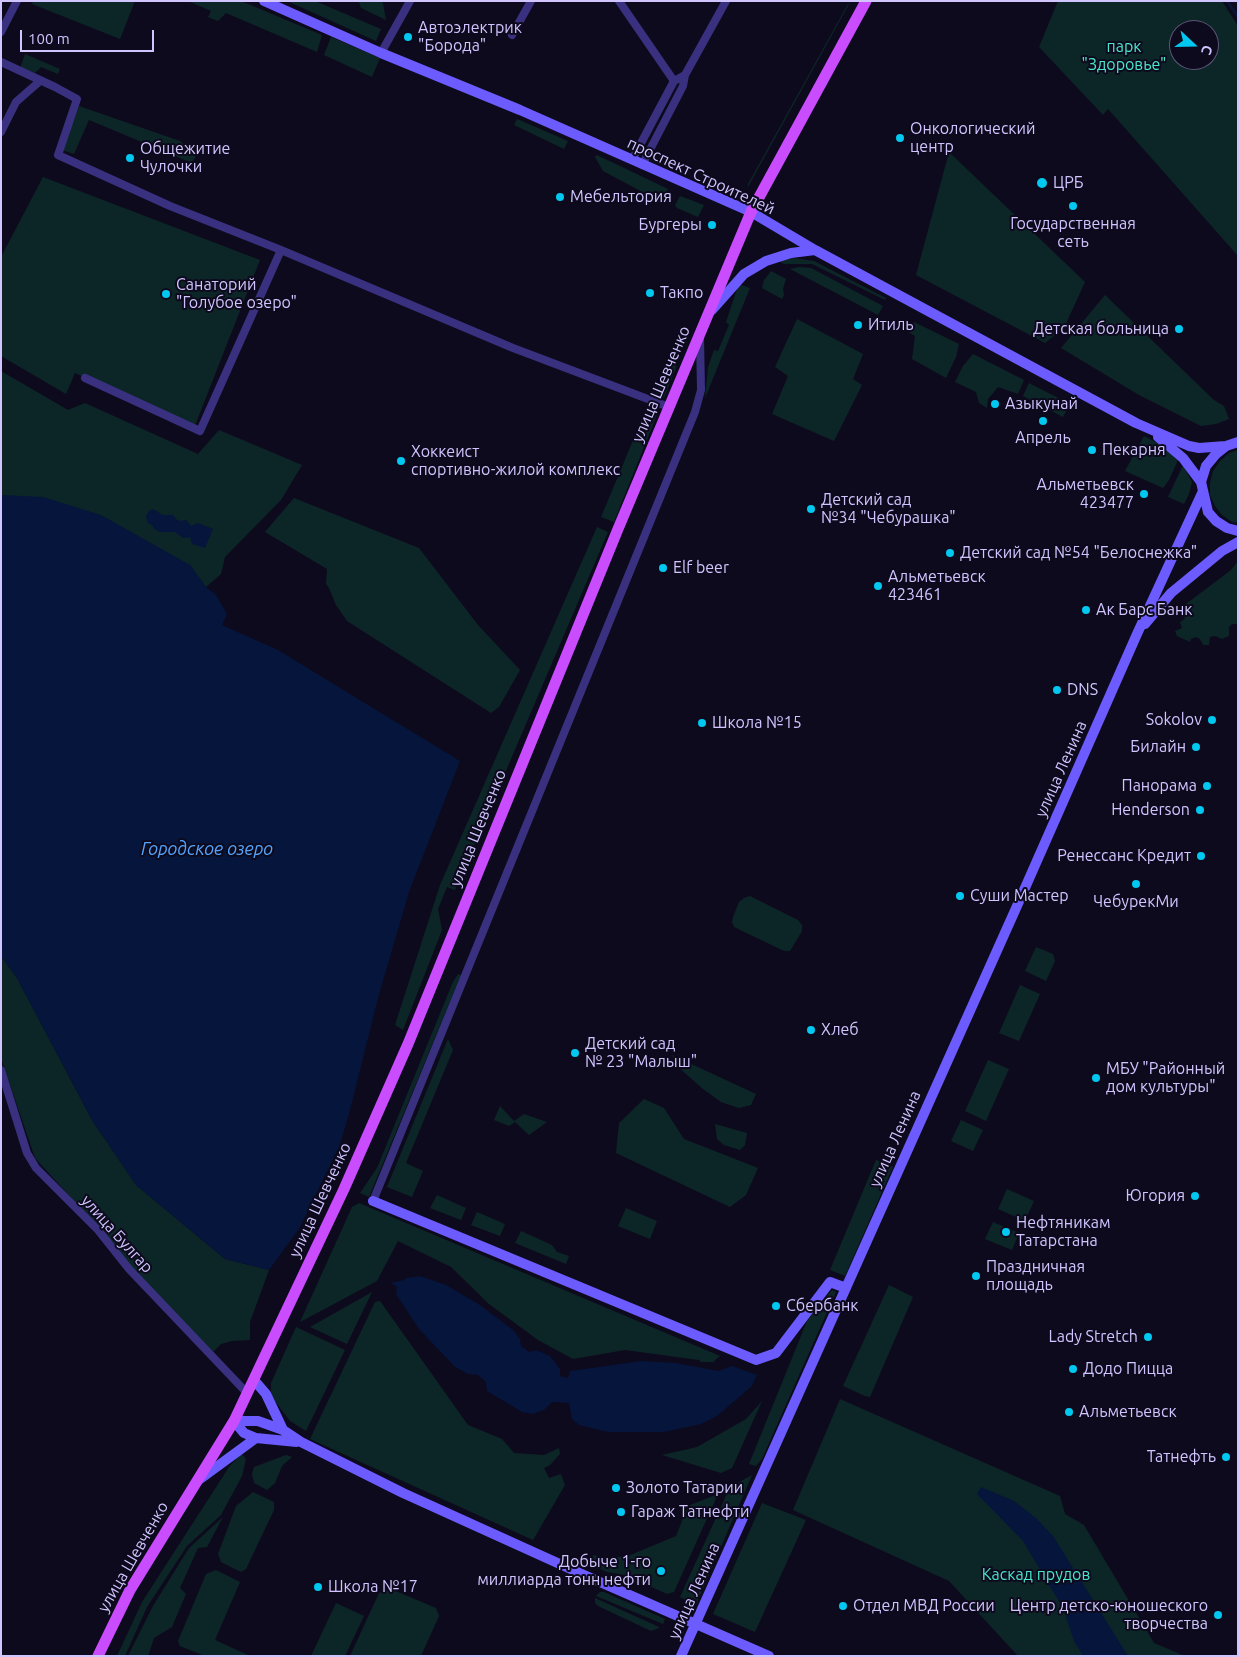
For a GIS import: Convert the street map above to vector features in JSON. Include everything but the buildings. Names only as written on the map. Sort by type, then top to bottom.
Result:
[{"type":"main road","name":"улица Шевченко","points":[[98,1656],[130,1590],[197,1482],[248,1394],[344,1189],[408,1044],[751,212],[866,1]]},
{"type":"street","points":[[1,32],[16,1]]},
{"type":"street","name":"проспект Строителей","points":[[264,1],[381,53],[520,110],[751,212],[815,250],[1136,423],[1162,440],[1183,458],[1202,486]]},
{"type":"street","points":[[381,53],[410,1]]},
{"type":"street","points":[[512,36],[531,1]]},
{"type":"street","points":[[619,1],[674,81]]},
{"type":"street","points":[[642,165],[683,86],[684,75],[726,1]]},
{"type":"street","points":[[1,62],[40,81],[55,86],[76,99],[58,155],[170,206],[281,250],[514,348],[669,407]]},
{"type":"street","points":[[632,160],[674,81],[684,75]]},
{"type":"street","points":[[1,132],[16,102],[40,81]]},
{"type":"street","points":[[85,378],[200,431],[281,250]]},
{"type":"street","points":[[709,313],[744,274],[766,261],[791,253],[815,250]]},
{"type":"street","points":[[700,334],[701,390],[695,412],[373,1201],[756,1360],[776,1353],[830,1282],[846,1288]]},
{"type":"street","name":"проспект Строителей","points":[[1136,423],[1189,446],[1199,448],[1226,446]]},
{"type":"street","points":[[1226,446],[1238,442]]},
{"type":"street","name":"улица Ленина","points":[[681,1656],[1202,486],[1206,466],[1226,446]]},
{"type":"street","points":[[1202,486],[1208,512],[1227,528],[1238,531]]},
{"type":"street","name":"улица Ленина","points":[[1136,634],[1171,593],[1222,551],[1238,542]]},
{"type":"street","name":"улица Булгар","points":[[1,1070],[27,1153],[36,1168],[98,1230],[128,1269],[248,1394]]},
{"type":"street","points":[[254,1380],[266,1394],[283,1430]]},
{"type":"street","points":[[234,1420],[244,1433],[256,1438],[301,1442]]},
{"type":"street","points":[[234,1420],[258,1421],[283,1430],[301,1442],[403,1493],[769,1656]]},
{"type":"street","points":[[197,1482],[256,1438]]},
{"type":"green space","points":[[33,1],[135,1],[120,39],[32,4]]},
{"type":"green space","points":[[188,1],[241,1],[322,35],[317,52],[226,13],[218,21],[208,17],[211,11]]},
{"type":"green space","points":[[287,1],[315,1],[381,29],[376,41]]},
{"type":"green space","points":[[357,1],[378,1],[383,3],[386,20],[361,8]]},
{"type":"green space","name":"парк \"Здоровье\"","points":[[1058,1],[1222,1],[1238,26],[1238,256],[1108,109],[1103,115],[1039,47]]},
{"type":"green space","points":[[849,2],[848,6],[748,187],[748,184]]},
{"type":"green space","points":[[331,37],[380,58],[372,77],[324,55]]},
{"type":"green space","points":[[25,54],[60,69],[58,74],[41,67],[35,73],[21,68]]},
{"type":"green space","points":[[79,106],[180,141],[197,154],[192,163],[89,120],[74,154],[62,150]]},
{"type":"green space","points":[[517,119],[568,141],[564,149],[514,125]]},
{"type":"green space","points":[[949,152],[1085,282],[1064,328],[1045,343],[916,275]]},
{"type":"green space","points":[[597,155],[668,189],[661,202],[603,171],[595,157]]},
{"type":"green space","points":[[43,177],[260,260],[194,428],[75,373],[66,394],[1,356],[1,257]]},
{"type":"green space","points":[[680,196],[704,205],[698,217],[677,208],[675,205]]},
{"type":"green space","points":[[793,258],[814,261],[886,298],[885,300],[812,264],[784,264],[779,261]]},
{"type":"green space","points":[[799,267],[811,268],[883,306],[878,315],[790,269]]},
{"type":"green space","points":[[771,271],[786,279],[782,299],[762,288],[764,280]]},
{"type":"green space","points":[[738,286],[750,288],[705,398],[708,367],[714,350],[718,351],[729,325],[726,322]]},
{"type":"green space","points":[[1105,295],[1214,400],[1224,406],[1229,419],[1216,424],[1201,426],[1139,395],[1061,348]]},
{"type":"green space","points":[[797,319],[863,354],[853,379],[862,385],[834,441],[772,414],[788,376],[775,367]]},
{"type":"green space","points":[[914,322],[959,344],[956,357],[946,378],[912,359],[915,336],[907,331]]},
{"type":"green space","points":[[675,345],[677,365],[664,398],[655,394]]},
{"type":"green space","points":[[973,354],[1024,380],[1018,394],[998,387],[988,399],[987,408],[979,403],[976,392],[955,382],[963,366]]},
{"type":"green space","points":[[1,371],[68,410],[85,403],[198,454],[219,430],[302,465],[281,500],[225,557],[221,574],[206,587],[190,565],[14,497],[2,496]]},
{"type":"green space","points":[[1029,383],[1070,404],[1063,417],[1023,396]]},
{"type":"green space","points":[[647,407],[658,412],[614,522],[601,517]]},
{"type":"green space","points":[[1144,436],[1169,449],[1179,458],[1169,480],[1163,488],[1125,471]]},
{"type":"green space","points":[[1238,450],[1238,523],[1232,522],[1222,515],[1215,506],[1210,495],[1210,483],[1213,471],[1220,461],[1229,453]]},
{"type":"green space","points":[[1183,465],[1192,482],[1184,504],[1168,497]]},
{"type":"green space","points":[[294,498],[419,548],[478,625],[520,670],[499,707],[491,713],[347,621],[336,605],[326,584],[327,569],[265,532]]},
{"type":"green space","points":[[597,527],[608,532],[455,890],[447,887],[438,909],[442,930],[403,1030],[395,1025],[440,885]]},
{"type":"green space","points":[[1238,561],[1238,624],[1232,624],[1229,627],[1229,636],[1222,639],[1215,636],[1210,637],[1209,645],[1203,645],[1200,639],[1196,637],[1191,639],[1190,642],[1177,636],[1175,631],[1182,628],[1180,622],[1185,619],[1182,607],[1231,570]]},
{"type":"green space","points":[[750,896],[798,920],[802,925],[802,931],[790,951],[784,951],[734,927],[733,917],[739,902]]},
{"type":"green space","points":[[1036,947],[1053,954],[1055,961],[1046,981],[1025,971]]},
{"type":"green space","points":[[1,956],[17,978],[92,1120],[136,1185],[225,1259],[269,1270],[250,1322],[250,1340],[221,1344],[213,1352],[138,1276],[95,1224],[35,1158],[1,1058]]},
{"type":"green space","points":[[458,974],[461,975],[369,1197],[360,1193],[377,1168],[452,984]]},
{"type":"green space","points":[[1020,985],[1040,994],[1019,1041],[999,1033]]},
{"type":"green space","points":[[448,1039],[453,1050],[406,1163],[423,1171],[412,1197],[387,1187]]},
{"type":"green space","points":[[672,1055],[756,1094],[751,1105],[739,1108],[721,1102],[676,1065]]},
{"type":"green space","points":[[988,1060],[1009,1069],[986,1121],[965,1111]]},
{"type":"green space","points":[[644,1099],[664,1108],[684,1139],[758,1168],[746,1195],[730,1207],[616,1153],[619,1123]]},
{"type":"green space","points":[[500,1106],[514,1121],[524,1114],[547,1122],[529,1135],[515,1122],[509,1126],[494,1120]]},
{"type":"green space","points":[[961,1120],[983,1130],[973,1151],[951,1141]]},
{"type":"green space","points":[[715,1124],[747,1133],[745,1145],[740,1150],[724,1145],[717,1139]]},
{"type":"green space","points":[[876,1160],[893,1167],[845,1276],[830,1270]]},
{"type":"green space","points":[[1007,1189],[1034,1201],[1025,1221],[998,1209]]},
{"type":"green space","points":[[437,1195],[466,1208],[461,1220],[430,1208]]},
{"type":"green space","points":[[359,1203],[720,1356],[713,1362],[701,1362],[699,1360],[625,1350],[573,1359],[538,1340],[489,1304],[451,1267],[398,1241],[377,1281],[300,1322],[352,1207]]},
{"type":"green space","points":[[626,1208],[657,1221],[650,1239],[618,1226]]},
{"type":"green space","points":[[477,1212],[505,1224],[500,1236],[471,1225]]},
{"type":"green space","points":[[993,1222],[1019,1233],[1012,1250],[985,1239]]},
{"type":"green space","points":[[521,1231],[552,1245],[557,1252],[569,1256],[566,1264],[515,1243]]},
{"type":"green space","points":[[889,1285],[913,1297],[870,1397],[843,1386]]},
{"type":"green space","points":[[832,1290],[836,1292],[762,1459],[756,1466],[749,1464],[807,1321]]},
{"type":"green space","points":[[372,1292],[347,1344],[310,1327]]},
{"type":"green space","points":[[380,1301],[468,1425],[502,1439],[514,1453],[544,1455],[559,1448],[560,1454],[550,1465],[544,1468],[549,1478],[561,1474],[565,1485],[533,1540],[310,1439],[375,1302]]},
{"type":"green space","points":[[296,1327],[345,1350],[306,1431],[290,1421],[271,1396],[271,1383]]},
{"type":"green space","name":"Каскад прудов","points":[[840,1399],[1060,1496],[1065,1514],[1084,1525],[1154,1643],[1185,1656],[1018,1656],[949,1581],[793,1510]]},
{"type":"green space","points":[[762,1401],[732,1468],[721,1473],[662,1455],[697,1447],[746,1419]]},
{"type":"green space","points":[[240,1455],[243,1455],[246,1459],[242,1476],[221,1515],[187,1546],[147,1607],[125,1656],[117,1656],[142,1602],[229,1467]]},
{"type":"green space","points":[[286,1455],[292,1457],[282,1466],[275,1483],[267,1490],[254,1483],[252,1474],[254,1467]]},
{"type":"green space","points":[[752,1475],[696,1605],[680,1597],[730,1487]]},
{"type":"green space","points":[[253,1492],[274,1502],[274,1510],[246,1569],[241,1572],[221,1562],[218,1554],[236,1506]]},
{"type":"green space","points":[[718,1494],[674,1592],[667,1594],[625,1575],[607,1572],[585,1562],[587,1559],[592,1559],[593,1555],[610,1558],[628,1556],[676,1536],[688,1506]]},
{"type":"green space","points":[[762,1503],[806,1520],[755,1632],[713,1614]]},
{"type":"green space","points":[[223,1517],[207,1547],[198,1548],[180,1588],[186,1594],[172,1627],[154,1638],[148,1656],[128,1656],[153,1606],[189,1548]]},
{"type":"green space","points":[[216,1570],[240,1582],[215,1640],[250,1656],[205,1656],[180,1646],[178,1641],[206,1574]]},
{"type":"green space","points":[[391,1589],[436,1608],[439,1616],[421,1656],[350,1656],[379,1593]]},
{"type":"green space","points":[[600,1592],[604,1592],[665,1619],[663,1624],[596,1596]]},
{"type":"green space","points":[[595,1598],[659,1628],[651,1631],[598,1606],[595,1603]]},
{"type":"green space","points":[[336,1603],[364,1616],[345,1656],[311,1656]]},
{"type":"water","name":"Городское озеро","points":[[1,495],[43,497],[101,515],[190,565],[206,587],[216,595],[227,614],[222,625],[278,650],[460,761],[409,892],[378,998],[339,1147],[299,1229],[269,1270],[225,1259],[136,1185],[92,1120],[17,978],[1,956]]},
{"type":"water","points":[[152,509],[162,515],[173,515],[180,521],[186,520],[191,526],[198,523],[213,529],[205,548],[192,544],[190,537],[183,538],[175,532],[160,532],[154,529],[148,523],[146,517]]},
{"type":"water","points":[[420,1276],[446,1285],[480,1305],[513,1330],[520,1339],[521,1346],[529,1352],[536,1350],[550,1356],[560,1369],[560,1376],[568,1378],[570,1371],[642,1361],[676,1363],[718,1371],[732,1366],[757,1375],[752,1386],[717,1416],[701,1424],[664,1432],[608,1432],[579,1425],[572,1419],[569,1403],[552,1402],[544,1410],[533,1414],[522,1412],[487,1391],[486,1382],[478,1375],[468,1374],[455,1367],[419,1329],[396,1294],[397,1287],[391,1283]]},
{"type":"water","points":[[981,1487],[1014,1501],[1036,1518],[1053,1536],[1128,1656],[1083,1656],[1074,1641],[1063,1608],[1023,1541],[977,1494]]},
{"type":"waterway","points":[[1227,1],[1238,17]]},
{"type":"place","name":"Автоэлектрик \"Борода\"","points":[[408,37]]},
{"type":"place","name":"Онкологический центр","points":[[900,138]]},
{"type":"place","name":"Общежитие Чулочки","points":[[130,158]]},
{"type":"place","name":"ЦРБ","points":[[1042,183]]},
{"type":"place","name":"Мебельтория","points":[[560,197]]},
{"type":"place","name":"Государственная сеть","points":[[1073,206]]},
{"type":"place","name":"Бургеры","points":[[712,225]]},
{"type":"place","name":"Такпо","points":[[650,293]]},
{"type":"place","name":"Санаторий \"Голубое озеро\"","points":[[166,294]]},
{"type":"place","name":"Итиль","points":[[858,325]]},
{"type":"place","name":"Детская больница","points":[[1179,329]]},
{"type":"place","name":"Азыкунай","points":[[995,404]]},
{"type":"place","name":"Апрель","points":[[1043,421]]},
{"type":"place","name":"Пекарня","points":[[1092,450]]},
{"type":"place","name":"Хоккеист спортивно-жилой комплекс","points":[[401,461]]},
{"type":"place","name":"Альметьевск 423477","points":[[1144,494]]},
{"type":"place","name":"Детский сад №34 \"Чебурашка\"","points":[[811,509]]},
{"type":"place","name":"Детский сад №54 \"Белоснежка\"","points":[[950,553]]},
{"type":"place","name":"Elf beer","points":[[663,568]]},
{"type":"place","name":"Альметьевск 423461","points":[[878,586]]},
{"type":"place","name":"Ак Барс Банк","points":[[1086,610]]},
{"type":"place","name":"DNS","points":[[1057,690]]},
{"type":"place","name":"Sokolov","points":[[1212,720]]},
{"type":"place","name":"Школа №15","points":[[702,723]]},
{"type":"place","name":"Билайн","points":[[1196,747]]},
{"type":"place","name":"Панорама","points":[[1207,786]]},
{"type":"place","name":"Henderson","points":[[1200,810]]},
{"type":"place","name":"Ренессанс Кредит","points":[[1201,856]]},
{"type":"place","name":"ЧебурекМи","points":[[1136,884]]},
{"type":"place","name":"Суши Мастер","points":[[960,896]]},
{"type":"place","name":"Хлеб","points":[[811,1030]]},
{"type":"place","name":"Детский сад № 23 \"Малыш\"","points":[[575,1053]]},
{"type":"place","name":"МБУ \"Районный дом культуры\"","points":[[1096,1078]]},
{"type":"place","name":"Югория","points":[[1195,1196]]},
{"type":"place","name":"Нефтяникам Татарстана","points":[[1006,1232]]},
{"type":"place","name":"Праздничная площадь","points":[[976,1276]]},
{"type":"place","name":"Сбербанк","points":[[776,1306]]},
{"type":"place","name":"Lady Stretch","points":[[1148,1337]]},
{"type":"place","name":"Додо Пицца","points":[[1073,1369]]},
{"type":"place","name":"Альметьевск","points":[[1069,1412]]},
{"type":"place","name":"Татнефть","points":[[1226,1457]]},
{"type":"place","name":"Золото Татарии","points":[[616,1488]]},
{"type":"place","name":"Гараж Татнефти","points":[[621,1512]]},
{"type":"place","name":"Добыче 1-го миллиарда тонн нефти","points":[[661,1571]]},
{"type":"place","name":"Школа №17","points":[[318,1587]]},
{"type":"place","name":"Отдел МВД России","points":[[843,1606]]},
{"type":"place","name":"Центр детско-юношеского творчества","points":[[1218,1615]]}]
